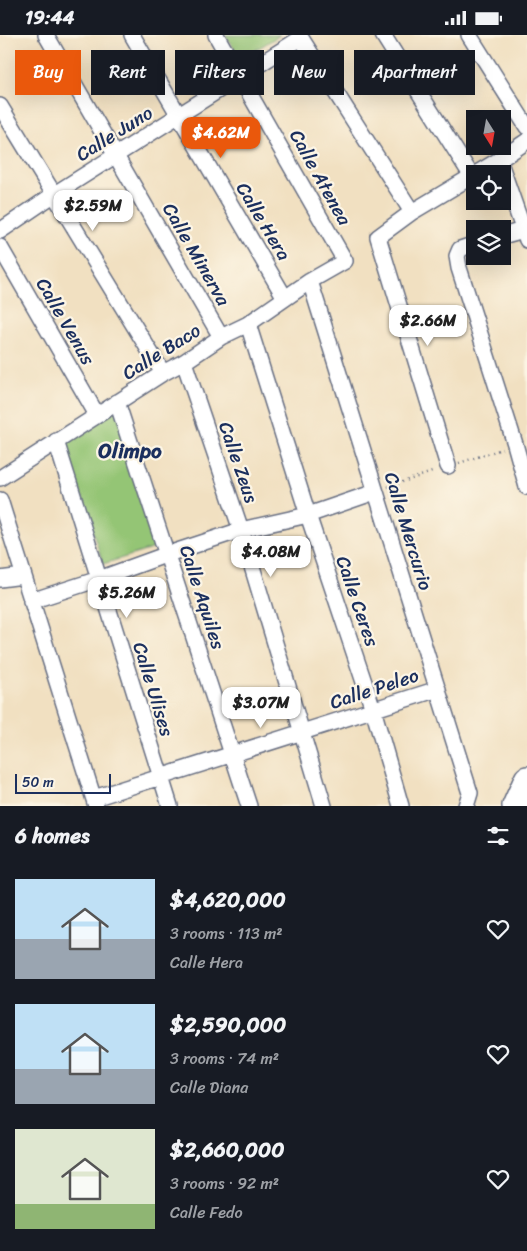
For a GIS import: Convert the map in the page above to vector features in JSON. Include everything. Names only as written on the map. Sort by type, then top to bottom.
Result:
[{"type":"main road","points":[[515,806],[527,779]]},
{"type":"street","name":"Calle Minerva","points":[[46,35],[117,154],[221,337]]},
{"type":"street","name":"Calle Hera","points":[[132,35],[286,298]]},
{"type":"street","name":"Calle Atenea","points":[[216,35],[225,50]]},
{"type":"street","points":[[383,35],[466,167]]},
{"type":"street","points":[[470,35],[527,127]]},
{"type":"street","name":"Calle Juno","points":[[264,61],[300,36]]},
{"type":"street","points":[[300,36],[412,212]]},
{"type":"street","name":"Calle Juno","points":[[0,231],[117,154],[213,95]]},
{"type":"street","name":"Calle Atenea","points":[[251,95],[345,261]]},
{"type":"street","points":[[0,106],[163,373]]},
{"type":"street","points":[[490,165],[527,141]]},
{"type":"street","points":[[499,160],[526,233],[511,235]]},
{"type":"street","points":[[448,466],[378,237],[412,212],[466,178]]},
{"type":"street","name":"Calle Venus","points":[[0,247],[97,415]]},
{"type":"street","points":[[466,249],[457,256],[459,268],[527,487]]},
{"type":"street","name":"Calle Baco","points":[[0,477],[221,337],[248,324],[310,281],[345,261]]},
{"type":"street","name":"Calle Mercurio","points":[[310,281],[438,689],[468,800]]},
{"type":"street","name":"Calle Ceres","points":[[248,324],[308,515],[373,709],[401,806]]},
{"type":"street","name":"Calle Zeus","points":[[184,362],[241,530],[324,806]]},
{"type":"street","name":"Calle Aquiles","points":[[117,402],[249,806]]},
{"type":"street","name":"Calle Ulises","points":[[56,441],[170,806]]},
{"type":"street","points":[[31,601],[241,530],[308,515],[375,492]]},
{"type":"street","points":[[0,500],[95,802]]},
{"type":"street","points":[[0,579],[23,576]]},
{"type":"street","name":"Calle Peleo","points":[[95,802],[160,777],[438,689]]},
{"type":"green space","points":[[225,35],[280,35],[256,50],[235,50]]},
{"type":"green space","points":[[116,409],[158,547],[103,564],[65,443]]},
{"type":"district","name":"Olimpo","points":[[130,451]]}]
